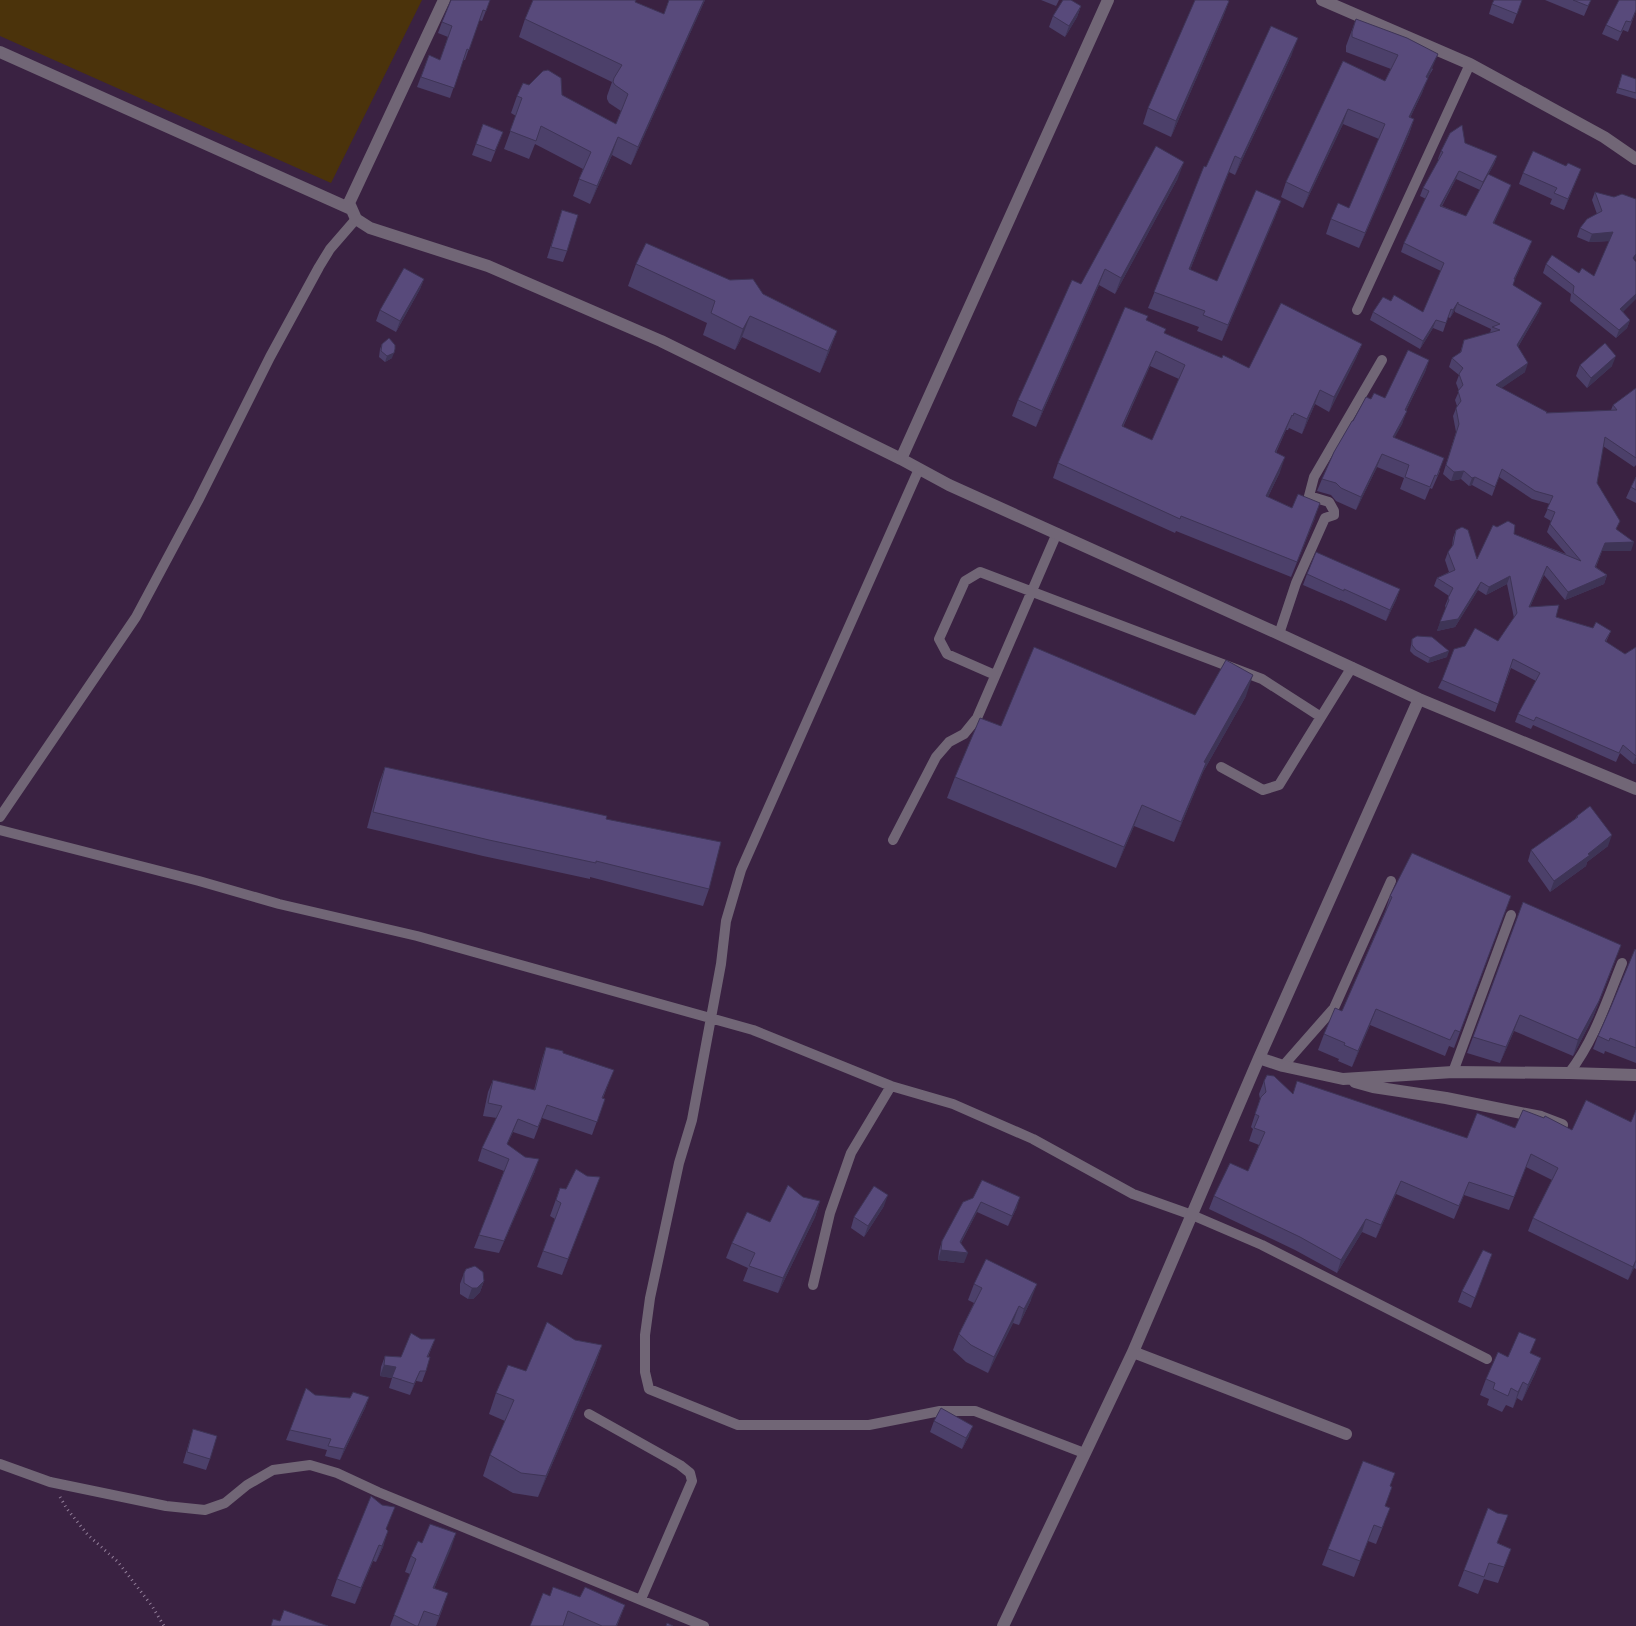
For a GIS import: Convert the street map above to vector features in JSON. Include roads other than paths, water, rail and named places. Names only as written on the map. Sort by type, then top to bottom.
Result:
[{"type":"street","points":[[354,214],[349,203],[444,0]]},
{"type":"street","points":[[900,459],[1108,0]]},
{"type":"street","points":[[1322,0],[1470,64],[1604,136],[1636,159]]},
{"type":"street","points":[[0,52],[354,214],[370,228],[488,266],[661,341],[949,485],[1420,699],[1636,790]]},
{"type":"street","points":[[1003,1626],[1133,1352],[1259,1058],[1420,699]]},
{"type":"street","points":[[1259,1058],[1283,1066],[1373,1087],[1446,1098],[1531,1115],[1562,1124]]},
{"type":"street","points":[[1343,1080],[1454,1072],[1569,1072],[1636,1075]]},
{"type":"street","points":[[1133,1352],[1346,1434]]},
{"type":"lane","points":[[1357,310],[1470,64]]},
{"type":"lane","points":[[0,818],[136,617],[319,267],[354,214]]},
{"type":"lane","points":[[1279,634],[1296,583],[1325,518],[1334,515],[1329,502],[1308,496],[1314,477],[1382,360]]},
{"type":"lane","points":[[919,469],[742,870],[726,921],[721,964],[692,1120],[679,1164],[650,1298],[645,1335],[645,1372],[649,1389],[738,1425],[868,1425],[940,1411],[975,1411],[1084,1453]]},
{"type":"lane","points":[[893,840],[936,757],[949,742],[964,734],[977,718],[1057,533]]},
{"type":"lane","points":[[995,675],[947,654],[939,639],[965,581],[980,572],[1262,679],[1321,717]]},
{"type":"lane","points":[[1221,767],[1263,790],[1279,785],[1352,667]]},
{"type":"lane","points":[[0,830],[199,881],[279,904],[417,936],[753,1030],[891,1086],[952,1104],[1033,1139],[1133,1194],[1192,1215],[1262,1245],[1487,1359]]},
{"type":"lane","points":[[1283,1066],[1334,1008],[1391,881]]},
{"type":"lane","points":[[1454,1072],[1511,915]]},
{"type":"lane","points":[[1569,1072],[1576,1064],[1592,1034],[1622,963]]},
{"type":"lane","points":[[812,1285],[830,1213],[852,1153],[891,1086]]},
{"type":"lane","points":[[589,1414],[680,1465],[690,1473],[692,1481],[641,1599]]},
{"type":"lane","points":[[0,1464],[50,1482],[166,1506],[205,1510],[225,1503],[247,1484],[274,1470],[310,1465],[337,1473],[388,1496],[704,1626]]}]
